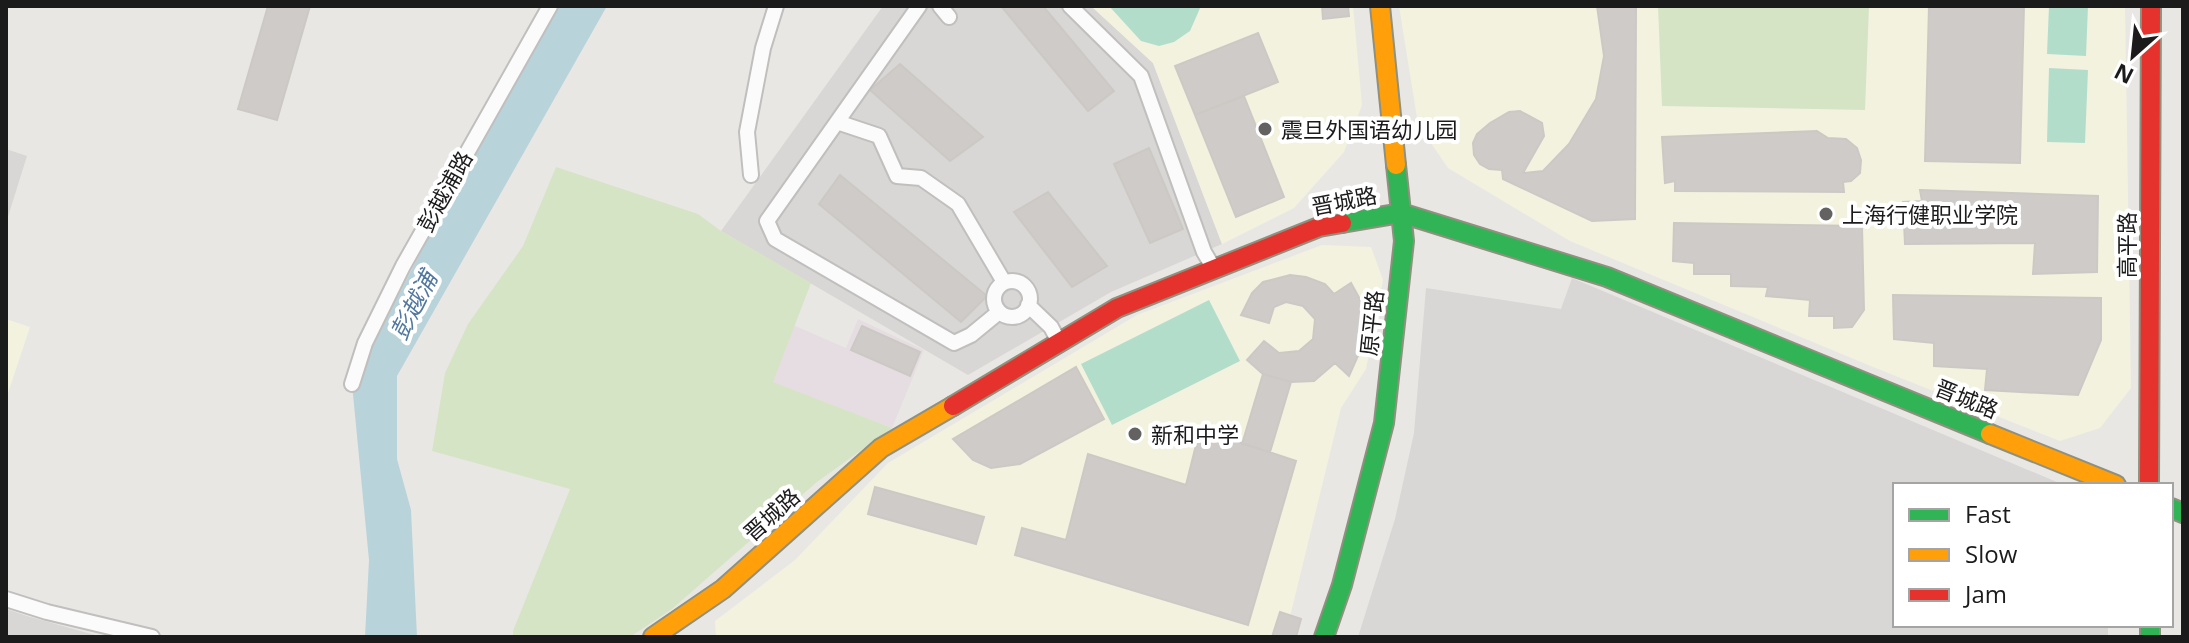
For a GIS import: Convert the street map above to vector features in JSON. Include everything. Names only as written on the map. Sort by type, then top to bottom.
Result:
[{"type":"street","name":"彭越浦路","points":[[352,384],[365,343],[403,266],[550,6]]},
{"type":"street","points":[[751,175],[747,132],[763,48],[776,6]]},
{"type":"street","points":[[919,6],[767,221],[775,239],[954,343],[971,335],[999,312]]},
{"type":"street","points":[[1070,6],[1141,76],[1154,136],[1214,269]]},
{"type":"street","name":"原平路","points":[[1324,637],[1342,585],[1384,423],[1404,241],[1380,6]]},
{"type":"street","name":"高平路","points":[[2149,483],[2151,6]]},
{"type":"street","points":[[837,122],[879,136],[897,176],[921,178],[958,204],[1004,282]]},
{"type":"street","name":"晋城路","points":[[653,637],[723,589],[881,448],[1117,308],[1319,227],[1401,213],[1607,277],[2111,483]]},
{"type":"street","points":[[1014,280],[1024,283],[1029,295],[1024,314],[1011,317],[999,312],[995,301],[1004,282],[1014,280]]},
{"type":"street","points":[[1028,305],[1051,327],[1059,342]]},
{"type":"street","points":[[6,599],[152,637]]},
{"type":"shaded area","points":[[883,6],[1091,6],[1153,63],[1222,244],[1111,292],[968,375],[721,231]]},
{"type":"shaded area","name":"震旦外国语幼儿园","points":[[1091,6],[1353,6],[1362,105],[1344,152],[1294,208],[1222,244],[1153,63]]},
{"type":"shaded area","name":"上海行健职业学院","points":[[1399,6],[2125,6],[2131,388],[2100,428],[2060,441],[1570,241],[1448,168],[1418,124]]},
{"type":"shaded area","points":[[6,149],[27,156],[6,223]]},
{"type":"shaded area","name":"新和中学","points":[[1322,245],[1371,247],[1383,280],[1366,369],[1341,408],[1285,637],[716,637],[715,621],[795,560],[888,463],[1137,315]]},
{"type":"shaded area","points":[[1572,278],[2059,483],[1893,483],[1893,627],[2108,627],[2108,637],[1358,637],[1395,519],[1414,433],[1426,288],[1561,309]]},
{"type":"shaded area","points":[[6,319],[30,327],[6,399]]},
{"type":"shaded area","points":[[858,319],[924,350],[892,428],[772,382],[793,325],[846,348]]},
{"type":"shaded area","points":[[6,609],[27,616],[102,637],[6,637]]},
{"type":"green space","points":[[1109,6],[1201,6],[1190,31],[1174,42],[1159,46],[1141,41]]},
{"type":"green space","points":[[1658,6],[1869,6],[1865,110],[1662,106]]},
{"type":"green space","points":[[2049,6],[2088,6],[2086,56],[2047,54]]},
{"type":"green space","points":[[2049,68],[2088,70],[2085,143],[2047,142]]},
{"type":"green space","points":[[556,167],[698,214],[721,231],[811,283],[773,382],[892,428],[817,482],[672,609],[630,637],[513,637],[570,489],[432,451],[445,373],[468,324],[523,246]]},
{"type":"green space","points":[[1209,300],[1240,361],[1112,425],[1081,364]]},
{"type":"water","name":"彭越浦","points":[[549,6],[607,6],[397,376],[397,459],[411,510],[417,637],[365,637],[369,560],[352,384]]},
{"type":"building","points":[[268,6],[310,6],[277,120],[238,109]]},
{"type":"building","points":[[1001,6],[1043,6],[1114,91],[1088,111]]},
{"type":"building","points":[[1322,6],[1348,6],[1349,16],[1323,19]]},
{"type":"building","points":[[1597,6],[1636,6],[1635,219],[1592,221],[1503,179],[1502,170],[1489,169],[1480,164],[1474,155],[1473,143],[1477,134],[1509,112],[1520,111],[1542,123],[1544,136],[1523,173],[1543,171],[1569,144],[1596,99],[1604,56]]},
{"type":"building","points":[[1929,6],[2024,6],[2020,163],[1925,161]]},
{"type":"building","points":[[1258,33],[1278,82],[1195,115],[1175,66]]},
{"type":"building","points":[[900,64],[983,137],[950,161],[870,90]]},
{"type":"building","points":[[1244,96],[1284,197],[1236,217],[1195,115]]},
{"type":"building","points":[[1817,131],[1828,138],[1846,139],[1857,148],[1861,160],[1860,173],[1851,181],[1843,182],[1844,192],[1675,191],[1675,181],[1665,183],[1662,137]]},
{"type":"building","points":[[1149,148],[1183,229],[1150,243],[1114,164]]},
{"type":"building","points":[[840,175],[987,296],[961,322],[819,204]]},
{"type":"building","points":[[1920,190],[2098,196],[2097,272],[2033,274],[2035,243],[1905,244],[1903,202],[1922,201]]},
{"type":"building","points":[[1048,192],[1107,266],[1072,287],[1014,212]]},
{"type":"building","points":[[1674,223],[1862,226],[1864,310],[1852,327],[1834,328],[1834,316],[1809,316],[1810,300],[1766,296],[1768,287],[1731,286],[1731,274],[1694,274],[1694,263],[1673,261]]},
{"type":"building","points":[[1290,275],[1325,284],[1334,294],[1351,283],[1361,301],[1365,340],[1349,376],[1335,363],[1314,381],[1291,382],[1263,374],[1247,360],[1264,341],[1279,353],[1299,351],[1313,339],[1315,319],[1303,306],[1286,302],[1274,307],[1269,323],[1241,315],[1252,293],[1263,282]]},
{"type":"building","points":[[1893,295],[2101,298],[2101,340],[2078,395],[1985,390],[1987,369],[1934,366],[1934,343],[1894,339]]},
{"type":"building","points":[[862,326],[920,352],[910,376],[851,350]]},
{"type":"building","points":[[1076,367],[1104,419],[1020,464],[991,468],[973,460],[953,439]]},
{"type":"building","points":[[1263,374],[1291,382],[1270,452],[1242,444]]},
{"type":"building","points":[[1200,429],[1296,461],[1248,625],[1015,555],[1022,528],[1066,540],[1088,454],[1186,485]]},
{"type":"building","points":[[875,487],[984,517],[976,544],[868,514]]},
{"type":"building","points":[[1280,612],[1301,619],[1296,637],[1272,637]]},
{"type":"traffic: fast","points":[[1324,637],[1342,585],[1384,423],[1404,241],[1396,165]]},
{"type":"traffic: fast","points":[[1342,223],[1401,213],[1607,277],[1990,434]]},
{"type":"traffic: fast","points":[[2173,509],[2183,513]]},
{"type":"traffic: fast","points":[[2150,627],[2150,637]]},
{"type":"traffic: slow","points":[[1380,6],[1396,165]]},
{"type":"traffic: slow","points":[[653,637],[723,589],[881,448],[953,406]]},
{"type":"traffic: slow","points":[[1990,434],[2111,483]]},
{"type":"traffic: jam","points":[[2149,483],[2151,6]]},
{"type":"traffic: jam","points":[[953,406],[1117,308],[1319,227],[1342,223]]},
{"type":"place","name":"震旦外国语幼儿园","points":[[1265,129]]},
{"type":"place","name":"上海行健职业学院","points":[[1826,214]]},
{"type":"place","name":"新和中学","points":[[1135,434]]}]
